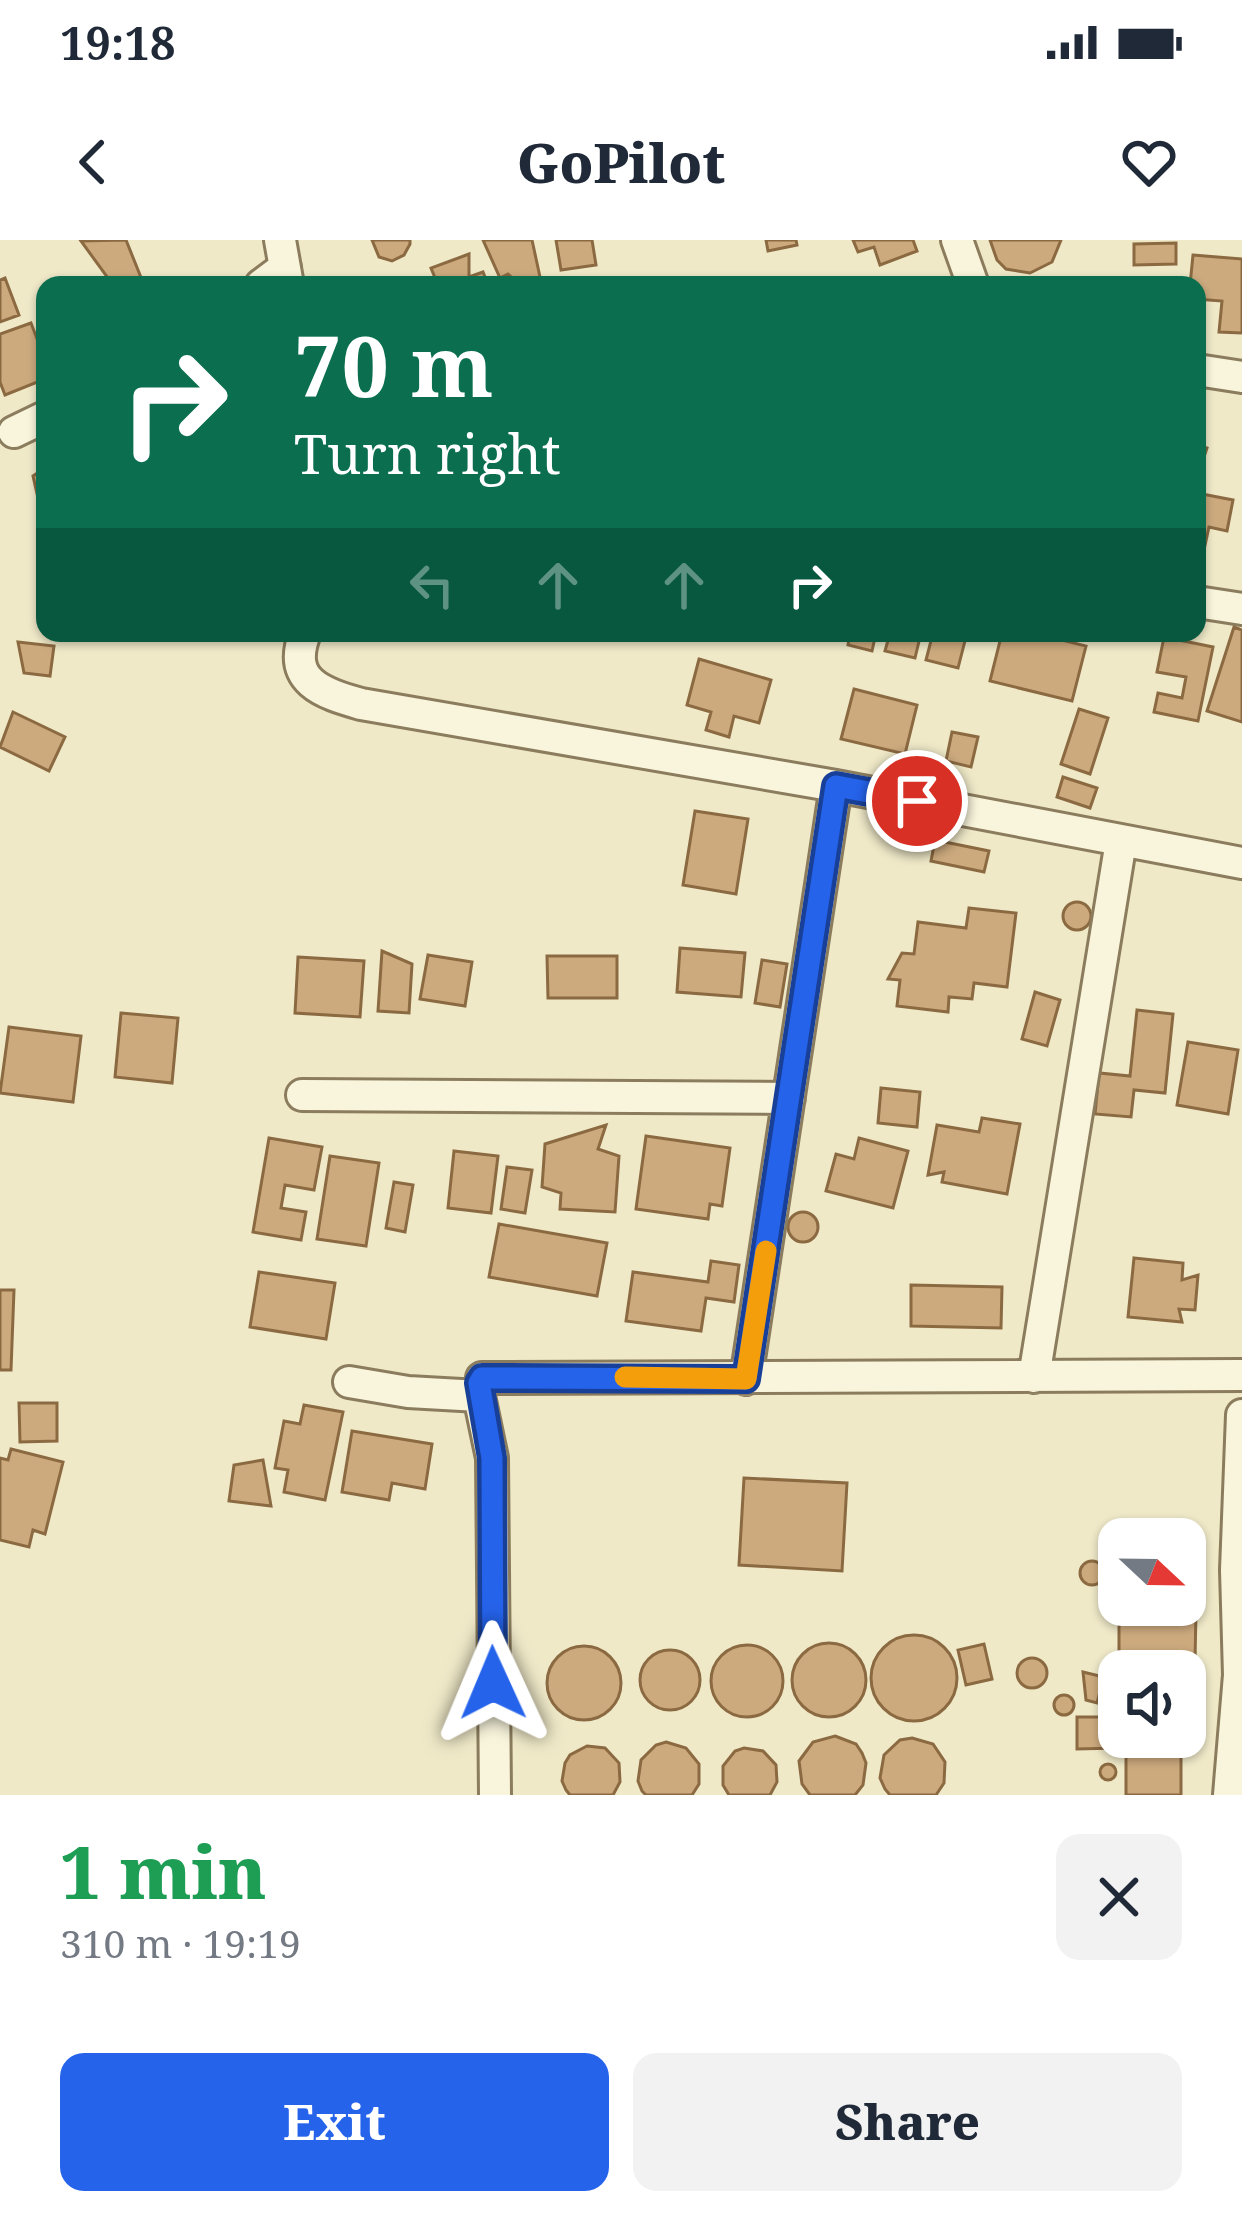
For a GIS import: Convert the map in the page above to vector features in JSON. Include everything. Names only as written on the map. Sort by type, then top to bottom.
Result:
[{"type":"street","points":[[957,240],[970,276]]},
{"type":"street","points":[[1206,371],[1242,377]]},
{"type":"street","points":[[14,432],[36,421]]},
{"type":"street","points":[[1206,603],[1242,609]]},
{"type":"street","points":[[301,642],[306,677],[320,692],[361,704],[1242,862]]},
{"type":"street","points":[[746,1379],[836,786]]},
{"type":"street","points":[[1034,1376],[1121,841]]},
{"type":"street","points":[[302,1095],[789,1098]]},
{"type":"street","points":[[495,1795],[492,1458],[479,1396],[482,1378],[1242,1375]]},
{"type":"street","points":[[349,1382],[388,1390],[479,1396]]},
{"type":"street","points":[[1229,1795],[1239,1675],[1236,1570],[1242,1415]]},
{"type":"building","points":[[126,240],[140,276],[106,276],[81,241]]},
{"type":"building","points":[[372,240],[410,240],[410,244],[404,255],[392,261],[379,257]]},
{"type":"building","points":[[483,240],[532,240],[540,276],[499,276]]},
{"type":"building","points":[[556,240],[592,240],[596,265],[561,270]]},
{"type":"building","points":[[766,240],[796,240],[797,245],[768,251]]},
{"type":"building","points":[[853,240],[913,240],[917,251],[880,265],[874,247],[858,252]]},
{"type":"building","points":[[990,240],[1061,240],[1052,262],[1030,273],[1006,269]]},
{"type":"building","points":[[1176,243],[1176,264],[1134,265],[1134,244]]},
{"type":"building","points":[[469,254],[469,276],[434,276],[431,268]]},
{"type":"building","points":[[1193,255],[1242,259],[1242,333],[1219,332],[1222,301],[1206,300],[1206,276],[1191,276]]},
{"type":"building","points":[[5,278],[19,315],[0,322],[0,280]]},
{"type":"building","points":[[31,323],[36,336],[36,383],[5,395],[0,382],[0,334]]},
{"type":"building","points":[[1206,495],[1233,500],[1227,531],[1209,527],[1206,541]]},
{"type":"building","points":[[1234,627],[1242,630],[1242,722],[1207,711]]},
{"type":"building","points":[[18,642],[54,646],[50,676],[24,673]]},
{"type":"building","points":[[848,642],[874,642],[872,651]]},
{"type":"building","points":[[888,642],[919,642],[915,658],[885,651]]},
{"type":"building","points":[[931,642],[965,642],[958,668],[926,660]]},
{"type":"building","points":[[1000,642],[1086,646],[1072,701],[990,681]]},
{"type":"building","points":[[1163,642],[1213,647],[1198,721],[1154,712],[1158,693],[1182,698],[1186,677],[1157,672]]},
{"type":"building","points":[[699,659],[771,680],[759,723],[734,716],[729,737],[706,730],[711,712],[687,705]]},
{"type":"building","points":[[854,689],[917,705],[905,754],[841,739]]},
{"type":"building","points":[[1079,709],[1108,718],[1090,774],[1061,764]]},
{"type":"building","points":[[13,712],[65,737],[49,771],[0,747]]},
{"type":"building","points":[[952,732],[978,737],[971,767],[946,761]]},
{"type":"building","points":[[1063,777],[1097,788],[1090,808],[1057,797]]},
{"type":"building","points":[[695,811],[748,819],[736,894],[683,885]]},
{"type":"building","points":[[935,840],[989,851],[984,872],[931,861]]},
{"type":"building","points":[[1077,902],[1087,906],[1091,916],[1087,926],[1077,930],[1067,926],[1063,916],[1067,906]]},
{"type":"building","points":[[969,908],[1016,913],[1007,987],[974,983],[972,999],[949,997],[948,1012],[897,1006],[900,980],[888,979],[902,953],[914,954],[918,922],[966,928]]},
{"type":"building","points":[[680,948],[745,953],[741,997],[677,992]]},
{"type":"building","points":[[382,951],[412,964],[409,1013],[378,1011]]},
{"type":"building","points":[[428,955],[472,962],[465,1006],[420,999]]},
{"type":"building","points":[[547,956],[617,956],[617,998],[548,998]]},
{"type":"building","points":[[298,957],[364,961],[360,1017],[295,1013]]},
{"type":"building","points":[[762,960],[787,964],[780,1007],[755,1003]]},
{"type":"building","points":[[1035,992],[1060,1000],[1047,1046],[1022,1039]]},
{"type":"building","points":[[1137,1010],[1173,1014],[1165,1093],[1134,1090],[1131,1117],[1095,1114],[1099,1073],[1130,1076]]},
{"type":"building","points":[[121,1013],[178,1018],[172,1083],[115,1077]]},
{"type":"building","points":[[9,1027],[81,1036],[73,1102],[0,1093]]},
{"type":"building","points":[[1188,1042],[1238,1050],[1228,1114],[1177,1105]]},
{"type":"building","points":[[881,1088],[920,1092],[917,1127],[878,1123]]},
{"type":"building","points":[[982,1118],[1020,1124],[1007,1194],[942,1182],[944,1172],[928,1175],[937,1125],[979,1132]]},
{"type":"building","points":[[606,1125],[598,1149],[619,1156],[615,1212],[560,1209],[561,1193],[542,1187],[545,1144]]},
{"type":"building","points":[[646,1136],[730,1148],[722,1206],[710,1204],[708,1219],[636,1209]]},
{"type":"building","points":[[269,1138],[322,1147],[314,1190],[285,1185],[281,1208],[306,1212],[301,1240],[253,1232]]},
{"type":"building","points":[[859,1138],[908,1151],[893,1208],[826,1191],[836,1154],[854,1159]]},
{"type":"building","points":[[454,1151],[498,1156],[491,1213],[448,1208]]},
{"type":"building","points":[[330,1156],[379,1163],[366,1246],[317,1239]]},
{"type":"building","points":[[507,1167],[532,1170],[525,1213],[501,1209]]},
{"type":"building","points":[[394,1182],[413,1185],[405,1232],[386,1228]]},
{"type":"building","points":[[803,1212],[814,1216],[818,1227],[814,1238],[803,1242],[792,1238],[788,1227],[792,1216]]},
{"type":"building","points":[[499,1224],[607,1243],[597,1296],[489,1277]]},
{"type":"building","points":[[1134,1258],[1183,1263],[1182,1280],[1198,1275],[1195,1310],[1179,1309],[1182,1322],[1128,1317]]},
{"type":"building","points":[[711,1261],[739,1265],[734,1302],[706,1298],[701,1331],[626,1321],[633,1272],[708,1282]]},
{"type":"building","points":[[259,1272],[335,1283],[326,1339],[250,1327]]},
{"type":"building","points":[[911,1285],[1002,1287],[1001,1328],[911,1326]]},
{"type":"building","points":[[0,1290],[14,1290],[11,1370],[0,1370]]},
{"type":"building","points":[[19,1403],[57,1403],[57,1441],[20,1442]]},
{"type":"building","points":[[304,1405],[343,1412],[325,1500],[284,1492],[288,1470],[275,1468],[284,1421],[300,1424]]},
{"type":"building","points":[[352,1431],[432,1444],[425,1489],[392,1483],[389,1500],[342,1492]]},
{"type":"building","points":[[11,1449],[63,1462],[45,1534],[33,1530],[29,1547],[0,1540],[0,1458],[8,1460]]},
{"type":"building","points":[[263,1460],[271,1506],[229,1501],[234,1465]]},
{"type":"building","points":[[744,1478],[847,1483],[842,1571],[739,1565]]},
{"type":"building","points":[[1092,1561],[1098,1564],[1098,1582],[1092,1585],[1080,1573]]},
{"type":"building","points":[[1119,1626],[1196,1626],[1195,1650],[1119,1650]]},
{"type":"building","points":[[914,1635],[930,1638],[944,1648],[954,1662],[954,1694],[944,1708],[930,1718],[914,1721],[898,1718],[884,1708],[874,1694],[871,1678],[874,1662],[884,1648],[898,1638]]},
{"type":"building","points":[[829,1643],[843,1645],[855,1654],[864,1666],[864,1694],[855,1706],[843,1715],[829,1717],[815,1715],[803,1706],[794,1694],[792,1680],[794,1666],[803,1654],[815,1645]]},
{"type":"building","points":[[984,1644],[992,1679],[966,1685],[958,1650]]},
{"type":"building","points":[[747,1645],[773,1655],[783,1681],[773,1707],[747,1717],[721,1707],[711,1681],[721,1655]]},
{"type":"building","points":[[584,1646],[610,1657],[621,1683],[610,1709],[584,1720],[558,1709],[547,1683],[558,1657]]},
{"type":"building","points":[[670,1650],[691,1659],[700,1680],[691,1701],[670,1710],[649,1701],[640,1680],[649,1659]]},
{"type":"building","points":[[1032,1658],[1047,1673],[1032,1688],[1017,1673]]},
{"type":"building","points":[[1083,1672],[1098,1676],[1097,1703],[1086,1700]]},
{"type":"building","points":[[1064,1695],[1074,1705],[1064,1715],[1054,1705]]},
{"type":"building","points":[[1077,1717],[1098,1717],[1098,1748],[1077,1749]]},
{"type":"building","points":[[835,1736],[856,1744],[862,1753],[866,1763],[863,1785],[855,1795],[810,1795],[802,1784],[799,1761],[813,1742]]},
{"type":"building","points":[[900,1740],[933,1744],[945,1762],[944,1783],[936,1795],[890,1795],[880,1778],[884,1755]]},
{"type":"building","points":[[666,1742],[686,1748],[699,1764],[699,1784],[692,1795],[646,1795],[642,1791],[638,1781],[641,1760]]},
{"type":"building","points":[[587,1746],[605,1748],[619,1763],[620,1782],[613,1795],[570,1795],[566,1790],[562,1781],[565,1763]]},
{"type":"building","points":[[744,1748],[763,1751],[776,1765],[777,1782],[770,1795],[729,1795],[723,1785],[723,1766]]},
{"type":"building","points":[[1126,1758],[1181,1758],[1181,1795],[1126,1795]]},
{"type":"building","points":[[1108,1764],[1116,1772],[1108,1780],[1100,1772]]},
{"type":"slow traffic","points":[[625,1377],[746,1379],[766,1251]]},
{"type":"route","points":[[493,1683],[492,1458],[479,1383],[482,1378],[530,1376],[746,1379],[836,786],[917,801]]}]
